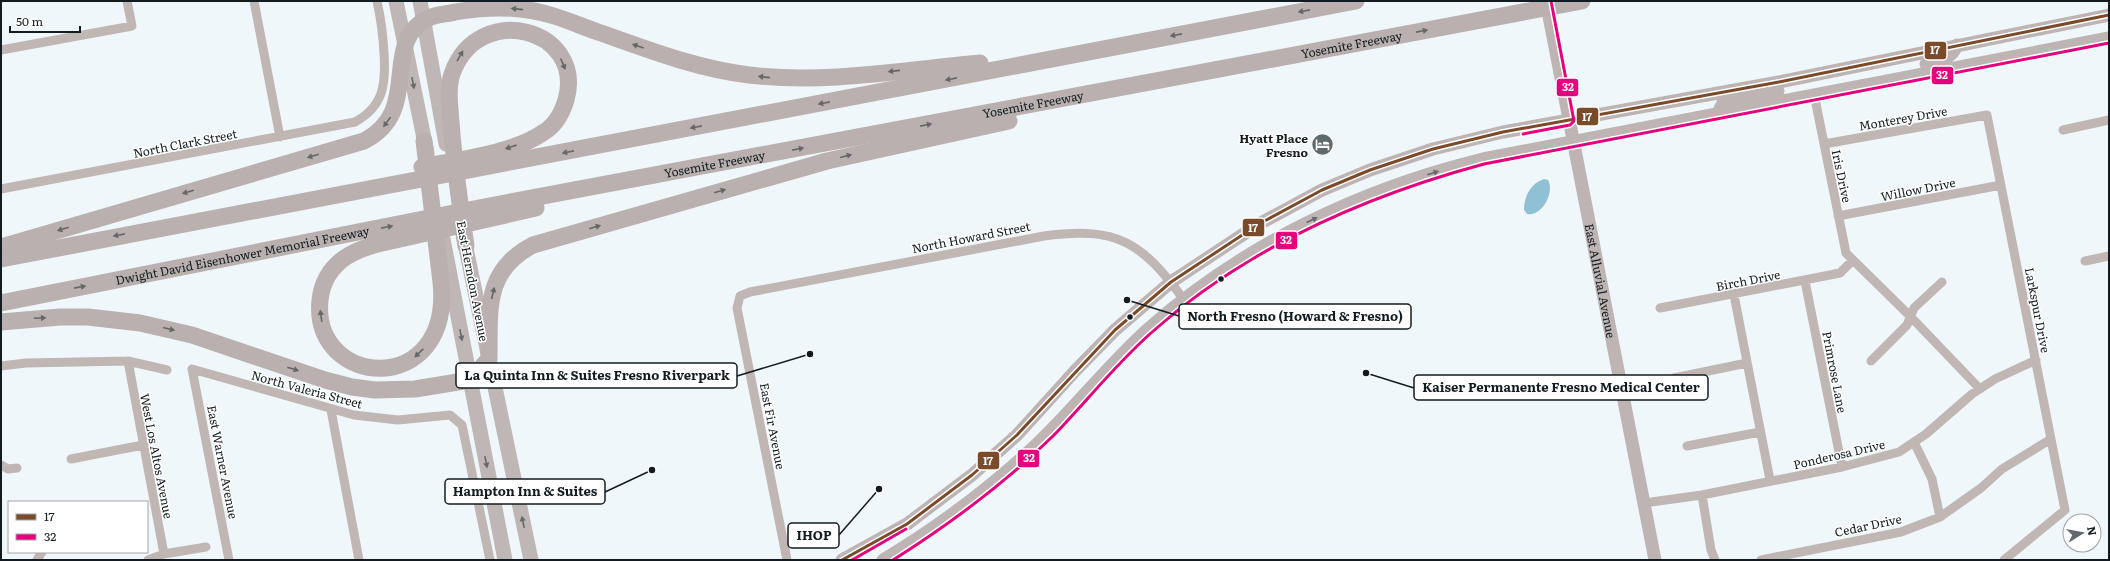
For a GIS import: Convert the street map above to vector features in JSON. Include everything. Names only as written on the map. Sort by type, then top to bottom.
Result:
[{"type":"highway","points":[[1,259],[475,163],[1072,56],[1356,1]]},
{"type":"highway","name":"Yosemite Freeway","points":[[416,228],[773,154],[1582,1]]},
{"type":"highway","points":[[1,247],[364,141],[373,137],[385,125],[395,109],[399,89],[400,60],[409,36],[424,22],[432,17],[469,10],[499,8],[526,10],[555,16],[700,65],[732,73],[773,78],[842,77],[1072,56]]},
{"type":"highway","points":[[466,246],[453,145],[449,89],[452,73],[465,48],[484,32],[508,26],[535,33],[551,44],[565,65],[568,85],[562,113],[544,133],[533,139],[504,149],[475,163]]},
{"type":"highway","points":[[1,322],[60,317],[88,317],[140,323],[192,336],[352,387],[393,391],[470,380],[489,359],[490,303],[498,277],[514,256],[541,242],[867,151],[1061,110],[1328,49]]},
{"type":"highway","points":[[416,228],[353,253],[339,263],[325,281],[320,296],[320,311],[324,332],[338,351],[356,364],[379,369],[409,361],[426,346],[439,325],[443,296],[424,141]]},
{"type":"highway","name":"Dwight David Eisenhower Memorial Freeway","points":[[1,303],[416,228]]},
{"type":"main road","name":"East Herndon Avenue","points":[[396,1],[505,560]]},
{"type":"main road","name":"East Herndon Avenue","points":[[420,1],[466,246],[531,560]]},
{"type":"main road","name":"East Alluvial Avenue","points":[[1546,1],[1655,560]]},
{"type":"main road","points":[[842,560],[861,555],[907,524],[992,458],[1017,435],[1075,371],[1115,330],[1171,282],[1259,224],[1322,190],[1370,170],[1459,142],[1569,120],[1842,70],[1957,45],[2109,15]]},
{"type":"main road","points":[[884,560],[944,522],[996,481],[1071,410],[1128,347],[1184,300],[1254,251],[1305,223],[1352,201],[1398,183],[1458,165],[1814,94],[2109,38]]},
{"type":"main road","points":[[1814,94],[1857,79],[1940,61],[1948,58],[1955,52],[1957,45]]},
{"type":"main road","points":[[1718,113],[1723,103],[1730,100],[1799,87],[1842,70]]},
{"type":"street","points":[[1,50],[132,26],[127,1]]},
{"type":"street","points":[[254,1],[280,137]]},
{"type":"street","name":"North Clark Street","points":[[1,189],[350,124],[362,118],[370,111],[381,94],[385,75],[382,25],[377,1]]},
{"type":"street","name":"Iris Drive","points":[[1814,94],[1846,252],[1980,389]]},
{"type":"street","name":"Monterey Drive","points":[[1824,144],[1987,115]]},
{"type":"street","name":"Larkspur Drive","points":[[1987,115],[2065,510],[2004,560]]},
{"type":"street","points":[[2063,130],[2109,120]]},
{"type":"street","name":"Willow Drive","points":[[1838,216],[2001,185]]},
{"type":"street","name":"North Howard Street","points":[[740,296],[750,292],[1044,236],[1072,233],[1107,235],[1128,242],[1150,259],[1171,282],[1184,300]]},
{"type":"street","points":[[2085,261],[2109,256]]},
{"type":"street","name":"Birch Drive","points":[[1660,308],[1734,295],[1840,273],[1853,260]]},
{"type":"street","name":"Primrose Lane","points":[[1805,281],[1842,467]]},
{"type":"street","points":[[1871,361],[1907,325],[1914,308],[1942,282]]},
{"type":"street","points":[[1734,295],[1770,480]]},
{"type":"street","name":"East Fir Avenue","points":[[740,296],[737,308],[787,560]]},
{"type":"street","name":"Ponderosa Drive","points":[[1644,503],[1702,495],[1770,480],[1842,467],[1899,452],[1914,442],[1980,389],[1995,379],[2036,360]]},
{"type":"street","points":[[1,366],[128,361],[167,370]]},
{"type":"street","name":"West Los Altos Avenue","points":[[128,361],[164,554]]},
{"type":"street","points":[[1674,378],[1747,363]]},
{"type":"street","name":"North Valeria Street","points":[[192,369],[331,410],[379,419],[398,420],[450,416],[462,425],[490,560]]},
{"type":"street","name":"East Warner Avenue","points":[[192,369],[229,560]]},
{"type":"street","points":[[331,410],[359,560]]},
{"type":"street","points":[[1687,446],[1760,432]]},
{"type":"street","name":"Cedar Drive","points":[[1760,560],[1901,532],[1940,517],[1981,488],[2002,469],[2051,439]]},
{"type":"street","points":[[1914,442],[1932,479],[1940,517]]},
{"type":"street","points":[[71,459],[143,445]]},
{"type":"street","points":[[1,465],[8,469],[17,468]]},
{"type":"street","points":[[1702,495],[1711,550],[1715,560]]},
{"type":"street","points":[[148,560],[164,554],[206,547]]},
{"type":"water","points":[[1544,179],[1548,180],[1550,185],[1550,191],[1546,203],[1538,212],[1527,214],[1524,210],[1524,205],[1527,195],[1535,184]]},
{"type":"transit line","name":"32","points":[[1523,134],[1570,125],[1574,121],[1551,1]]},
{"type":"transit line","name":"17","points":[[842,560],[907,524],[972,475],[1017,435],[1115,330],[1171,282],[1259,224],[1322,190],[1370,170],[1433,149],[1503,132],[1779,82],[2109,15]]},
{"type":"transit line","name":"32","points":[[893,560],[956,517],[1016,470],[1053,436],[1138,345],[1188,303],[1226,275],[1266,251],[1307,229],[1350,210],[1394,192],[1484,164],[2109,43]]},
{"type":"transit line","name":"32","points":[[852,560],[906,529]]},
{"type":"place","name":"Hyatt Place Fresno","points":[[1323,145]]},
{"type":"place","name":"North Fresno (Howard & Fresno)","points":[[1127,300]]},
{"type":"place","name":"La Quinta Inn & Suites Fresno Riverpark","points":[[810,354]]},
{"type":"place","name":"Kaiser Permanente Fresno Medical Center","points":[[1366,373]]},
{"type":"place","name":"Hampton Inn & Suites","points":[[652,470]]},
{"type":"place","name":"IHOP","points":[[879,489]]}]
